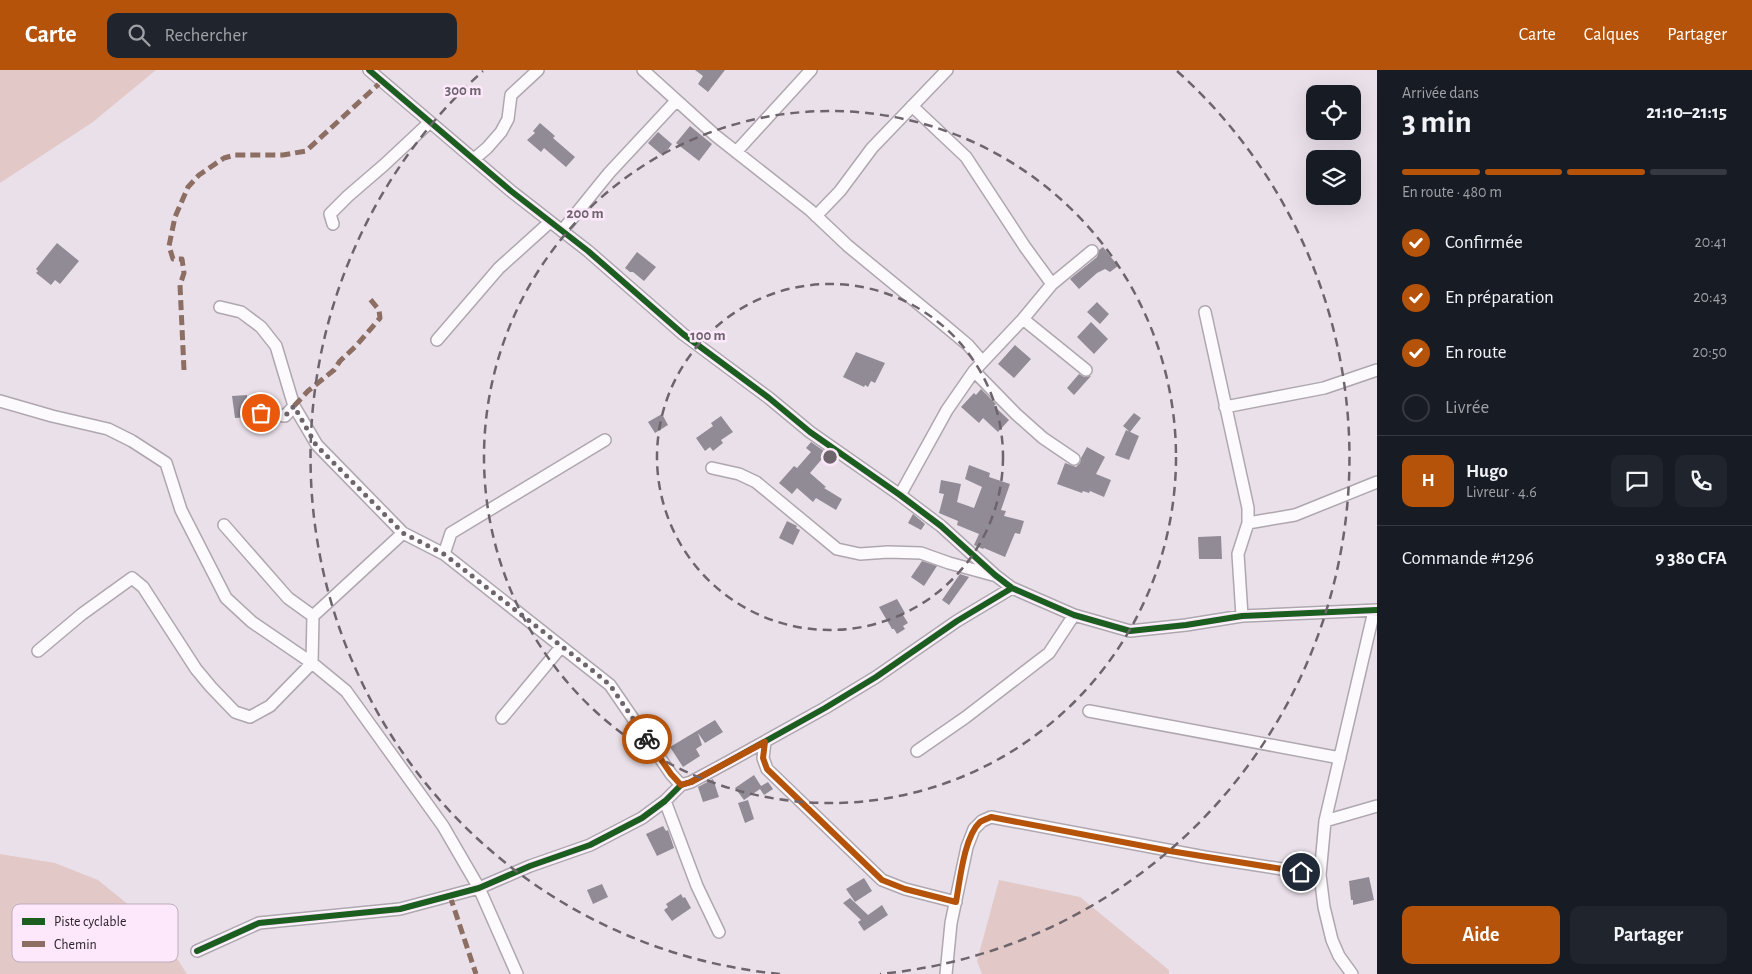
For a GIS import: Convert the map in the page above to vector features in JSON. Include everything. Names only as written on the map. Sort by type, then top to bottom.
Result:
[{"type":"street","points":[[369,70],[550,222],[588,251],[683,334],[769,398],[810,432],[941,526],[994,575],[1012,588],[1074,615],[1130,631],[1242,616],[1375,611],[1325,821],[1320,874],[1324,908],[1332,940],[1339,956],[1352,974]]},
{"type":"street","points":[[474,158],[501,132],[508,119],[511,95],[538,70]]},
{"type":"street","points":[[642,70],[736,152],[816,216],[848,246],[968,345],[982,361]]},
{"type":"street","points":[[736,152],[811,70]]},
{"type":"street","points":[[816,216],[840,191],[872,148],[947,70]]},
{"type":"street","points":[[562,231],[609,173],[676,101]]},
{"type":"street","points":[[912,106],[966,157],[1052,284]]},
{"type":"street","points":[[333,224],[330,214],[430,122]]},
{"type":"street","points":[[438,340],[499,268],[550,222]]},
{"type":"street","points":[[900,495],[942,418],[974,371],[1023,319],[1052,284],[1092,251]]},
{"type":"street","points":[[220,307],[241,312],[261,327],[276,346],[294,406],[316,445],[403,533],[444,554],[610,685],[671,774],[681,785]]},
{"type":"street","points":[[1205,312],[1248,508],[1248,522],[1238,554],[1242,616]]},
{"type":"street","points":[[1023,319],[1086,370]]},
{"type":"street","points":[[1225,407],[1324,388],[1377,370]]},
{"type":"street","points":[[974,371],[1043,438],[1074,459]]},
{"type":"street","points":[[0,401],[108,429],[132,441],[166,463],[181,510],[226,598],[252,622],[312,663],[346,691],[442,826],[479,888],[517,974]]},
{"type":"street","points":[[251,407],[261,413],[285,416],[294,406]]},
{"type":"street","points":[[444,554],[451,533],[605,440]]},
{"type":"street","points":[[712,468],[739,474],[756,482],[837,549],[860,554],[888,552],[921,554],[994,575]]},
{"type":"street","points":[[1248,522],[1295,515],[1377,482]]},
{"type":"street","points":[[224,525],[288,598],[314,616]]},
{"type":"street","points":[[38,651],[82,614],[132,578],[143,588],[196,669],[235,712],[250,718],[270,706],[312,663],[314,616],[403,533]]},
{"type":"street","points":[[197,951],[259,923],[400,910],[479,888],[530,866],[590,845],[642,818],[665,802],[681,785],[691,782],[765,742],[876,677],[957,621],[1012,588]]},
{"type":"street","points":[[916,751],[966,718],[1049,653],[1074,615]]},
{"type":"street","points":[[502,718],[561,647]]},
{"type":"street","points":[[1089,711],[1340,758]]},
{"type":"street","points":[[765,742],[763,758],[767,769],[882,880],[905,889],[956,902]]},
{"type":"street","points":[[665,802],[697,886],[719,932]]},
{"type":"street","points":[[1325,821],[1377,806]]},
{"type":"street","points":[[946,974],[951,923],[967,847],[974,829],[982,821],[991,817],[1186,854],[1320,874]]},
{"type":"shaded area","points":[[0,70],[156,70],[93,122],[0,183]]},
{"type":"shaded area","points":[[0,854],[55,863],[98,880],[128,904],[12,904],[12,962],[178,962],[178,960],[187,974],[0,974]]},
{"type":"shaded area","points":[[999,880],[1080,897],[1169,970],[1169,974],[982,974],[977,961]]},
{"type":"building","points":[[695,70],[725,70],[708,92],[698,84],[703,76]]},
{"type":"building","points":[[540,123],[555,136],[553,138],[575,157],[566,167],[544,148],[541,152],[527,140],[535,133],[533,131]]},
{"type":"building","points":[[690,126],[712,144],[699,161],[676,143]]},
{"type":"building","points":[[658,132],[672,144],[663,156],[648,143]]},
{"type":"building","points":[[57,243],[79,261],[60,284],[55,280],[51,285],[36,273],[38,271],[36,269]]},
{"type":"building","points":[[1103,247],[1118,266],[1110,272],[1105,269],[1097,273],[1079,289],[1070,279],[1097,257],[1099,250]]},
{"type":"building","points":[[637,252],[656,267],[644,281],[625,268]]},
{"type":"building","points":[[1097,302],[1109,314],[1100,324],[1087,312]]},
{"type":"building","points":[[1091,322],[1108,339],[1094,354],[1077,337]]},
{"type":"building","points":[[1015,345],[1031,359],[1014,378],[998,364]]},
{"type":"building","points":[[856,352],[885,363],[875,383],[871,381],[868,387],[843,377]]},
{"type":"building","points":[[1079,374],[1084,377],[1091,376],[1074,395],[1067,388]]},
{"type":"building","points":[[981,389],[996,404],[994,406],[1009,420],[998,432],[983,418],[979,423],[961,407],[974,393],[976,395]]},
{"type":"building","points":[[247,395],[244,407],[250,417],[235,418],[232,396]]},
{"type":"building","points":[[1134,413],[1141,418],[1130,432],[1123,426]]},
{"type":"building","points":[[662,414],[668,425],[655,433],[648,422]]},
{"type":"building","points":[[721,416],[733,432],[721,440],[723,443],[713,451],[710,447],[705,451],[696,438],[713,426],[711,423]]},
{"type":"building","points":[[1126,430],[1139,436],[1129,460],[1115,455]]},
{"type":"building","points":[[811,442],[827,453],[810,473],[826,487],[824,488],[842,499],[836,510],[816,498],[813,502],[797,488],[792,494],[779,483],[794,466],[797,468],[811,452],[806,448]]},
{"type":"building","points":[[1087,447],[1105,457],[1096,474],[1111,480],[1104,497],[1090,491],[1089,493],[1083,491],[1082,493],[1057,484],[1065,463],[1076,467],[1080,463]]},
{"type":"building","points":[[969,465],[990,473],[989,477],[1010,484],[1001,510],[1006,511],[1004,516],[1024,521],[1020,534],[1015,533],[1005,557],[974,545],[979,534],[957,525],[958,521],[939,513],[944,494],[939,493],[941,480],[961,484],[957,502],[974,508],[982,487],[965,479]]},
{"type":"building","points":[[913,514],[925,524],[921,530],[908,523]]},
{"type":"building","points":[[787,521],[797,526],[796,528],[800,530],[793,545],[779,538]]},
{"type":"building","points":[[1221,536],[1222,559],[1199,559],[1198,537]]},
{"type":"building","points":[[922,561],[937,566],[924,586],[911,577]]},
{"type":"building","points":[[960,574],[969,577],[949,605],[942,600]]},
{"type":"building","points":[[897,599],[908,623],[903,626],[905,629],[897,634],[879,607]]},
{"type":"building","points":[[715,720],[723,732],[705,743],[698,733],[702,745],[696,749],[700,756],[683,767],[670,747]]},
{"type":"building","points":[[754,775],[761,786],[768,782],[773,789],[764,795],[760,789],[744,800],[735,788]]},
{"type":"building","points":[[713,779],[719,797],[703,802],[698,787]]},
{"type":"building","points":[[748,800],[754,819],[745,823],[738,803]]},
{"type":"building","points":[[663,826],[666,831],[668,830],[674,848],[657,856],[646,834]]},
{"type":"building","points":[[1369,877],[1374,900],[1353,905],[1349,881]]},
{"type":"building","points":[[864,878],[872,891],[855,902],[846,889]]},
{"type":"building","points":[[602,884],[608,897],[593,904],[587,890]]},
{"type":"building","points":[[681,894],[683,898],[685,897],[691,908],[672,921],[664,910],[668,907],[666,904]]},
{"type":"building","points":[[850,898],[868,915],[882,905],[888,915],[864,931],[858,922],[861,920],[843,903]]},
{"type":"marked path","points":[[184,370],[180,285],[184,273],[182,259],[173,259],[169,246],[175,217],[188,187],[199,175],[224,158],[235,155],[283,155],[306,151],[382,81]]},
{"type":"marked path","points":[[294,406],[308,391],[334,370],[380,318],[379,310],[370,299]]},
{"type":"marked path","points":[[450,896],[476,974]]},
{"type":"cycle path","points":[[369,70],[511,191],[588,251],[683,334],[769,398],[810,432],[941,526],[1012,588],[1074,615],[1130,631],[1242,616],[1377,610]]},
{"type":"cycle path","points":[[197,951],[259,923],[400,909],[479,888],[530,866],[590,845],[642,818],[665,801],[681,785],[691,782],[728,762],[876,677],[957,621],[1012,588]]},
{"type":"way so far","points":[[261,413],[285,416],[294,406],[316,445],[403,533],[444,554],[597,674],[610,685],[647,739]]},
{"type":"route","points":[[647,739],[671,774],[681,785],[691,782],[765,742],[763,758],[767,769],[882,880],[905,889],[956,902],[967,847],[974,829],[982,821],[991,817],[1170,851],[1301,872]]}]
